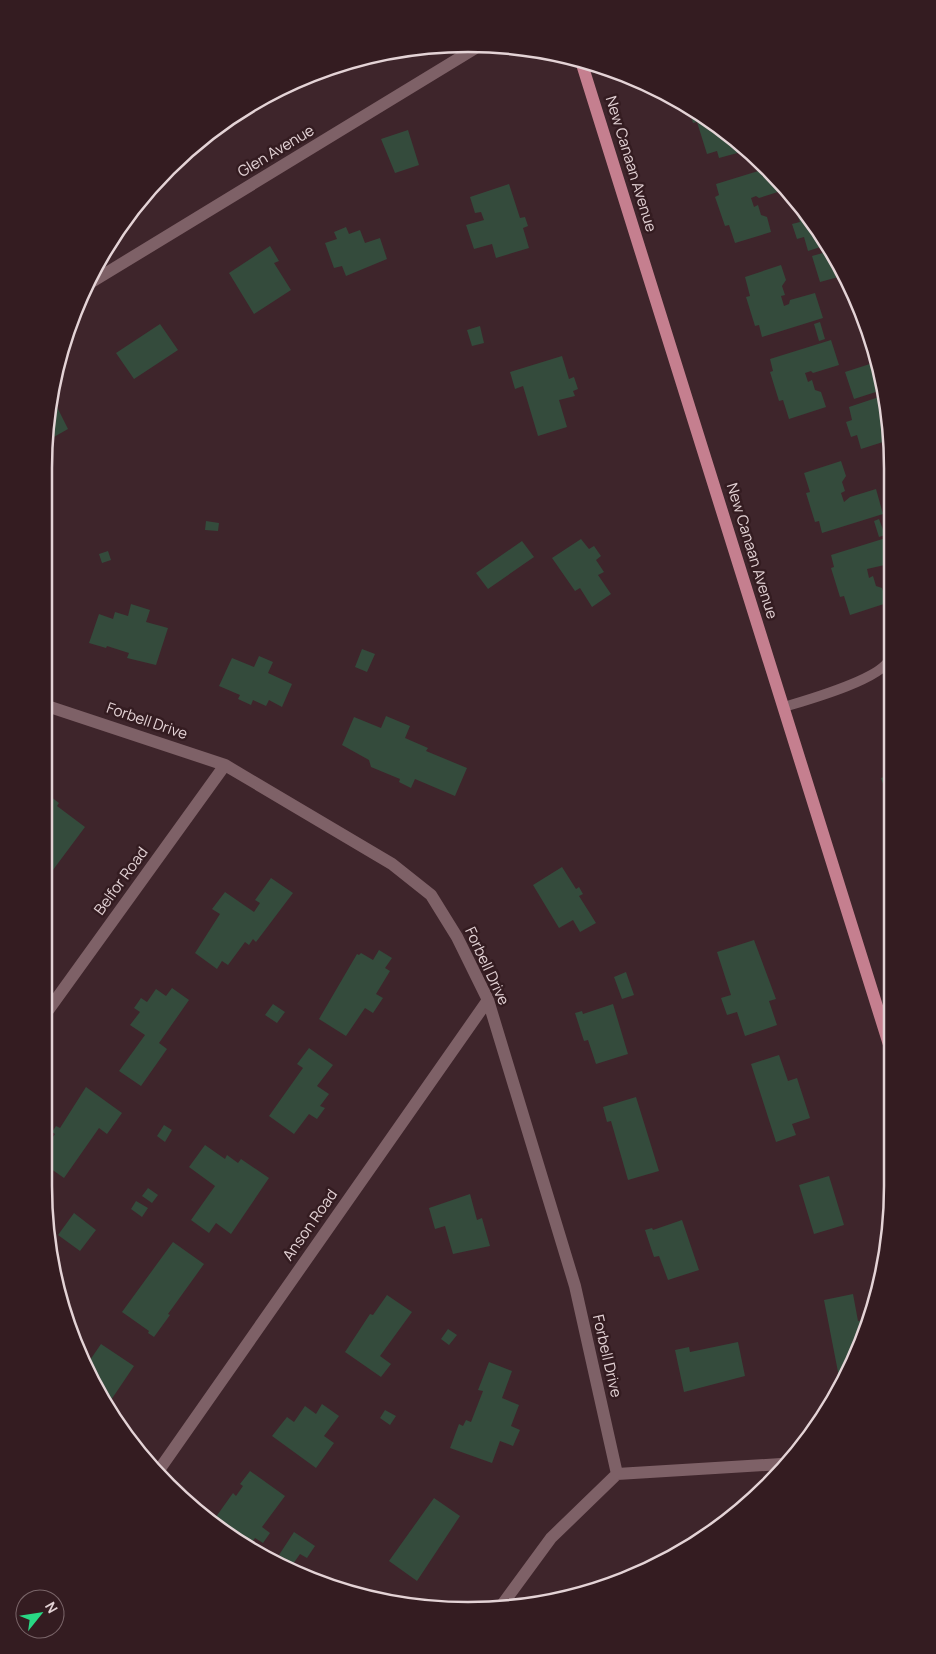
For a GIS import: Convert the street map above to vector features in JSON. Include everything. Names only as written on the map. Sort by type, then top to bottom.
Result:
[{"type":"main road","name":"New Canaan Avenue","points":[[585,70],[884,1029]]},
{"type":"street","name":"Glen Avenue","points":[[98,278],[469,52]]},
{"type":"street","name":"Forbell Drive","points":[[52,708],[225,765],[392,864],[431,895],[457,937],[488,1000],[575,1286],[617,1474]]},
{"type":"street","name":"Belfor Road","points":[[52,1005],[225,765]]},
{"type":"street","name":"Anson Road","points":[[162,1466],[488,1000]]},
{"type":"street","points":[[505,1600],[551,1538],[617,1474],[776,1464]]},
{"type":"lane","points":[[784,708],[848,686],[884,668]]},
{"type":"building","points":[[691,118],[721,138],[738,153],[719,158],[717,151],[707,154],[697,122],[693,123]]},
{"type":"building","points":[[408,130],[419,165],[395,173],[381,139]]},
{"type":"building","points":[[759,171],[778,192],[759,198],[756,196],[751,198],[754,207],[758,205],[761,215],[767,217],[771,232],[735,243],[729,225],[725,226],[715,197],[719,195],[716,184]]},
{"type":"building","points":[[509,184],[520,218],[525,217],[528,226],[523,228],[529,248],[496,258],[492,244],[474,249],[466,225],[484,220],[481,212],[475,213],[470,197]]},
{"type":"building","points":[[797,214],[820,247],[808,251],[804,237],[797,239],[792,224],[800,222]]},
{"type":"building","points":[[346,227],[349,234],[360,230],[365,243],[380,238],[387,259],[346,276],[342,266],[334,268],[325,243],[337,239],[334,232]]},
{"type":"building","points":[[270,246],[279,261],[274,263],[291,290],[254,314],[229,273]]},
{"type":"building","points":[[823,253],[837,277],[820,282],[812,256]]},
{"type":"building","points":[[781,265],[786,280],[782,286],[785,295],[781,296],[784,306],[789,304],[790,300],[815,293],[823,318],[762,337],[759,325],[755,326],[746,297],[750,296],[745,277]]},
{"type":"building","points":[[820,322],[825,339],[819,341],[814,324]]},
{"type":"building","points":[[160,324],[178,350],[134,379],[116,353]]},
{"type":"building","points":[[480,326],[484,343],[472,346],[467,330]]},
{"type":"building","points":[[831,340],[839,365],[813,373],[811,371],[805,373],[808,382],[812,380],[815,390],[821,392],[826,407],[789,419],[783,400],[779,401],[770,372],[773,371],[770,359]]},
{"type":"building","points":[[562,356],[569,379],[574,377],[578,389],[573,391],[575,396],[559,400],[567,427],[538,436],[523,386],[515,389],[510,372]]},
{"type":"building","points":[[870,364],[877,392],[854,399],[845,372]]},
{"type":"building","points":[[878,397],[883,442],[861,449],[857,435],[851,437],[846,422],[852,420],[849,407]]},
{"type":"building","points":[[57,407],[68,429],[53,437]]},
{"type":"building","points":[[841,461],[846,476],[842,482],[845,491],[841,493],[844,502],[850,497],[876,489],[883,514],[822,533],[819,521],[815,522],[806,493],[810,492],[804,473]]},
{"type":"building","points":[[879,519],[884,535],[879,537],[874,521]]},
{"type":"building","points":[[206,521],[219,523],[218,531],[205,530]]},
{"type":"building","points":[[581,539],[589,549],[594,546],[601,556],[596,560],[604,572],[598,575],[611,594],[592,607],[580,588],[575,591],[552,558]]},
{"type":"building","points":[[884,539],[884,565],[867,569],[869,578],[873,576],[876,586],[882,588],[884,604],[850,615],[844,596],[840,597],[831,568],[834,567],[831,555]]},
{"type":"building","points":[[522,541],[534,557],[488,589],[476,573]]},
{"type":"building","points":[[108,551],[111,560],[102,563],[99,554]]},
{"type":"building","points":[[131,604],[150,610],[146,622],[168,628],[156,665],[127,658],[129,653],[89,643],[99,614],[113,619],[115,612],[128,616]]},
{"type":"building","points":[[362,649],[375,654],[367,672],[355,667]]},
{"type":"building","points":[[259,656],[273,662],[268,673],[292,684],[282,707],[269,700],[266,706],[253,700],[251,705],[238,699],[240,695],[219,686],[232,658],[254,667]]},
{"type":"building","points":[[386,716],[410,726],[405,738],[428,748],[426,751],[467,768],[455,796],[415,779],[411,788],[399,782],[400,779],[371,767],[369,760],[342,745],[354,717],[381,728]]},
{"type":"building","points":[[52,798],[59,803],[57,806],[85,827],[52,871]]},
{"type":"building","points":[[562,867],[576,889],[579,887],[583,894],[579,896],[596,923],[580,932],[573,920],[559,928],[533,885]]},
{"type":"building","points":[[271,878],[293,893],[256,942],[253,939],[249,945],[245,942],[228,965],[222,961],[217,969],[195,953],[220,914],[212,909],[225,892],[254,912],[260,903],[255,900]]},
{"type":"building","points":[[754,940],[776,999],[769,1001],[777,1025],[745,1036],[737,1012],[727,1015],[721,998],[731,995],[717,952]]},
{"type":"building","points":[[379,950],[392,958],[385,968],[390,971],[376,994],[383,998],[373,1013],[365,1008],[346,1036],[319,1019],[357,954],[361,953],[373,960]]},
{"type":"building","points":[[626,972],[634,995],[622,999],[614,977]]},
{"type":"building","points":[[172,988],[189,1000],[159,1043],[167,1049],[141,1086],[119,1071],[145,1035],[130,1025],[140,1012],[134,1008],[141,998],[147,1002],[156,989],[166,996]]},
{"type":"building","points":[[273,1004],[285,1012],[277,1023],[265,1015]]},
{"type":"building","points":[[613,1004],[628,1054],[596,1064],[588,1040],[584,1041],[575,1013],[582,1011],[583,1014]]},
{"type":"building","points":[[309,1048],[333,1065],[317,1086],[329,1094],[320,1106],[325,1108],[317,1119],[309,1114],[294,1134],[269,1116],[303,1068],[297,1064]]},
{"type":"building","points":[[779,1055],[788,1081],[797,1078],[810,1118],[792,1124],[796,1135],[776,1142],[751,1064]]},
{"type":"building","points":[[86,1087],[122,1113],[107,1134],[99,1128],[64,1178],[52,1170],[52,1138],[55,1134],[52,1132],[56,1126],[60,1128]]},
{"type":"building","points":[[636,1097],[659,1171],[628,1180],[611,1121],[607,1122],[603,1107]]},
{"type":"building","points":[[164,1125],[172,1130],[165,1142],[157,1136]]},
{"type":"building","points":[[205,1145],[225,1159],[227,1155],[238,1163],[241,1159],[269,1178],[231,1234],[216,1223],[209,1233],[191,1220],[215,1186],[189,1167]]},
{"type":"building","points":[[829,1176],[844,1225],[814,1234],[799,1185]]},
{"type":"building","points":[[148,1188],[158,1195],[152,1203],[142,1196]]},
{"type":"building","points":[[470,1194],[477,1220],[482,1218],[490,1246],[453,1254],[445,1226],[435,1229],[429,1208]]},
{"type":"building","points":[[136,1201],[148,1208],[142,1217],[131,1209]]},
{"type":"building","points":[[74,1213],[96,1230],[80,1251],[58,1235]]},
{"type":"building","points":[[682,1220],[699,1270],[668,1280],[659,1256],[654,1257],[645,1230],[652,1228],[653,1230]]},
{"type":"building","points":[[173,1242],[204,1264],[154,1337],[148,1333],[149,1331],[122,1312]]},
{"type":"building","points":[[853,1294],[858,1321],[861,1321],[839,1375],[824,1300]]},
{"type":"building","points":[[387,1295],[412,1312],[380,1356],[391,1364],[381,1377],[345,1352],[370,1314],[373,1315]]},
{"type":"building","points":[[448,1329],[457,1335],[449,1345],[441,1339]]},
{"type":"building","points":[[738,1342],[745,1376],[684,1392],[675,1350],[689,1347],[690,1352]]},
{"type":"building","points":[[101,1344],[134,1366],[111,1399],[95,1370],[90,1360]]},
{"type":"building","points":[[489,1362],[512,1371],[502,1398],[519,1405],[511,1426],[520,1430],[513,1446],[500,1441],[492,1463],[450,1448],[459,1424],[463,1426],[466,1420],[471,1422],[483,1391],[478,1390]]},
{"type":"building","points":[[322,1404],[339,1416],[324,1436],[334,1443],[316,1468],[272,1436],[287,1417],[294,1422],[305,1406],[316,1414]]},
{"type":"building","points":[[385,1410],[396,1416],[390,1425],[380,1418]]},
{"type":"building","points":[[250,1471],[285,1496],[262,1527],[270,1533],[263,1543],[255,1538],[253,1541],[216,1517],[233,1493],[236,1496],[243,1486],[240,1484]]},
{"type":"building","points":[[434,1498],[460,1516],[417,1581],[389,1561]]},
{"type":"building","points":[[294,1532],[315,1546],[307,1558],[300,1554],[294,1563],[279,1555]]}]
